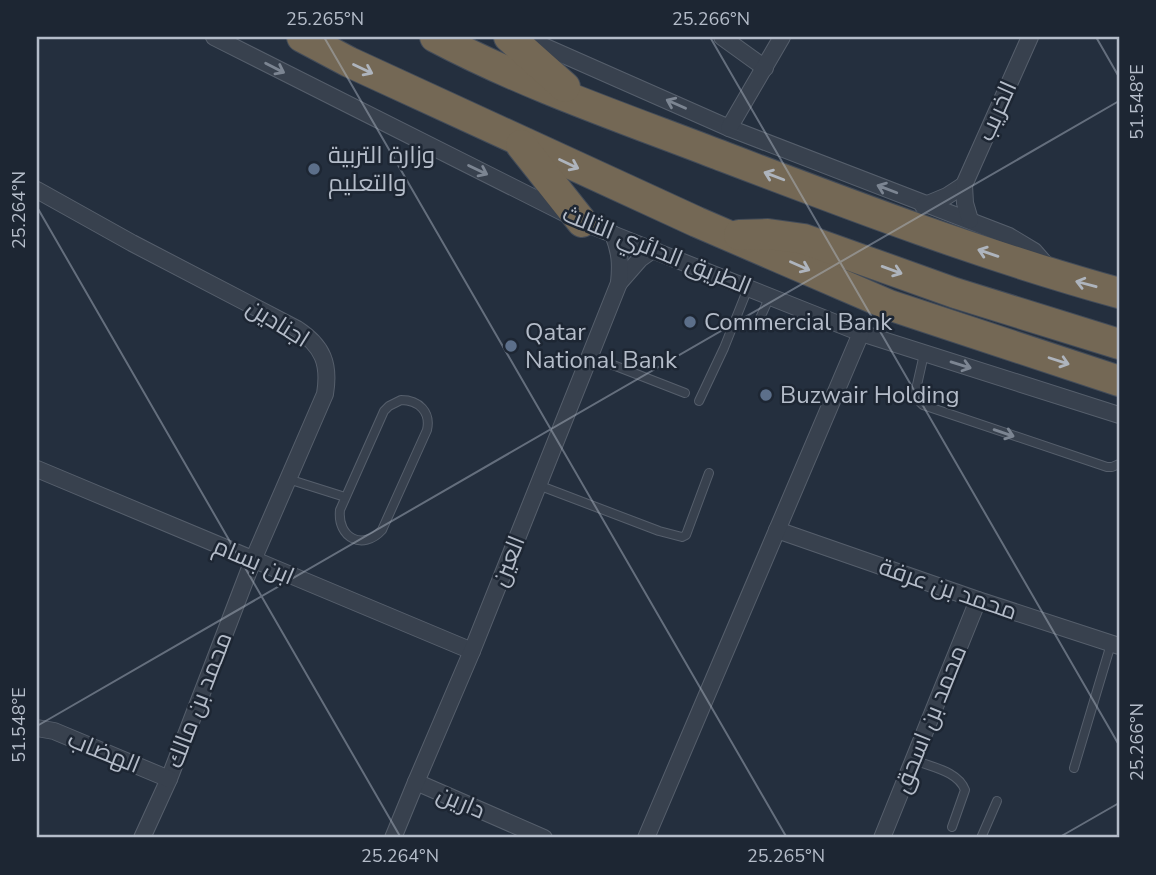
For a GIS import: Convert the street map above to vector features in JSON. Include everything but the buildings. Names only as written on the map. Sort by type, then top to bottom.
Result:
[{"type":"highway","name":"الطريق الدائري الثالث","points":[[302,37],[349,62],[697,222],[889,305],[1119,380]]},
{"type":"highway","points":[[411,37],[470,55]]},
{"type":"highway","points":[[435,37],[470,55],[581,102],[890,220],[1053,275],[1119,293]]},
{"type":"highway","points":[[509,37],[581,102]]},
{"type":"highway","points":[[516,139],[582,222]]},
{"type":"highway","points":[[732,236],[768,234],[804,239],[955,293],[1119,344]]},
{"type":"street","name":"الطريق الدائري الثالث","points":[[214,37],[582,222],[861,333],[1119,415]]},
{"type":"street","points":[[523,37],[729,128],[970,220],[1022,243],[1045,262],[1053,275]]},
{"type":"street","points":[[722,37],[765,68]]},
{"type":"street","points":[[729,128],[782,37]]},
{"type":"street","name":"الخريب","points":[[964,185],[1030,37]]},
{"type":"street","points":[[890,220],[947,196],[964,185],[970,220]]},
{"type":"street","name":"اجنادين","points":[[37,190],[297,329],[317,345],[327,369],[325,394],[253,560]]},
{"type":"street","name":"العين","points":[[393,838],[472,651],[619,283],[621,262],[613,234]]},
{"type":"street","name":"العين","points":[[619,283],[640,259],[654,249]]},
{"type":"street","points":[[646,838],[861,333]]},
{"type":"street","name":"ابن بسام","points":[[37,469],[472,651]]},
{"type":"street","name":"محمد بن عرفة","points":[[777,530],[1115,645]]},
{"type":"street","name":"محمد بن مالك","points":[[142,838],[169,779],[253,560]]},
{"type":"street","name":"محمد بن اسحق","points":[[882,838],[978,600]]},
{"type":"street","name":"الهضاب","points":[[37,728],[54,731],[169,779]]},
{"type":"street","name":"دارين","points":[[416,782],[544,838]]},
{"type":"lane","points":[[699,401],[748,288]]},
{"type":"lane","points":[[757,325],[770,296]]},
{"type":"lane","points":[[924,354],[915,394],[923,405],[1107,467],[1119,464]]},
{"type":"lane","points":[[590,356],[685,393]]},
{"type":"lane","points":[[401,400],[415,401],[421,405],[428,417],[427,430],[382,530],[376,536],[360,541],[346,533],[339,518],[345,497],[384,411],[401,400]]},
{"type":"lane","points":[[538,485],[659,531],[682,537],[686,535],[709,473]]},
{"type":"lane","points":[[288,478],[345,497]]},
{"type":"lane","points":[[1074,768],[1115,645]]},
{"type":"lane","points":[[914,760],[962,781],[965,790],[952,827]]},
{"type":"lane","points":[[981,838],[997,802]]},
{"type":"place","name":"وزارة التربية والتعليم","points":[[314,169]]},
{"type":"place","name":"Commercial Bank","points":[[690,322]]},
{"type":"place","name":"Qatar National Bank","points":[[511,346]]},
{"type":"place","name":"Buzwair Holding","points":[[766,395]]}]
